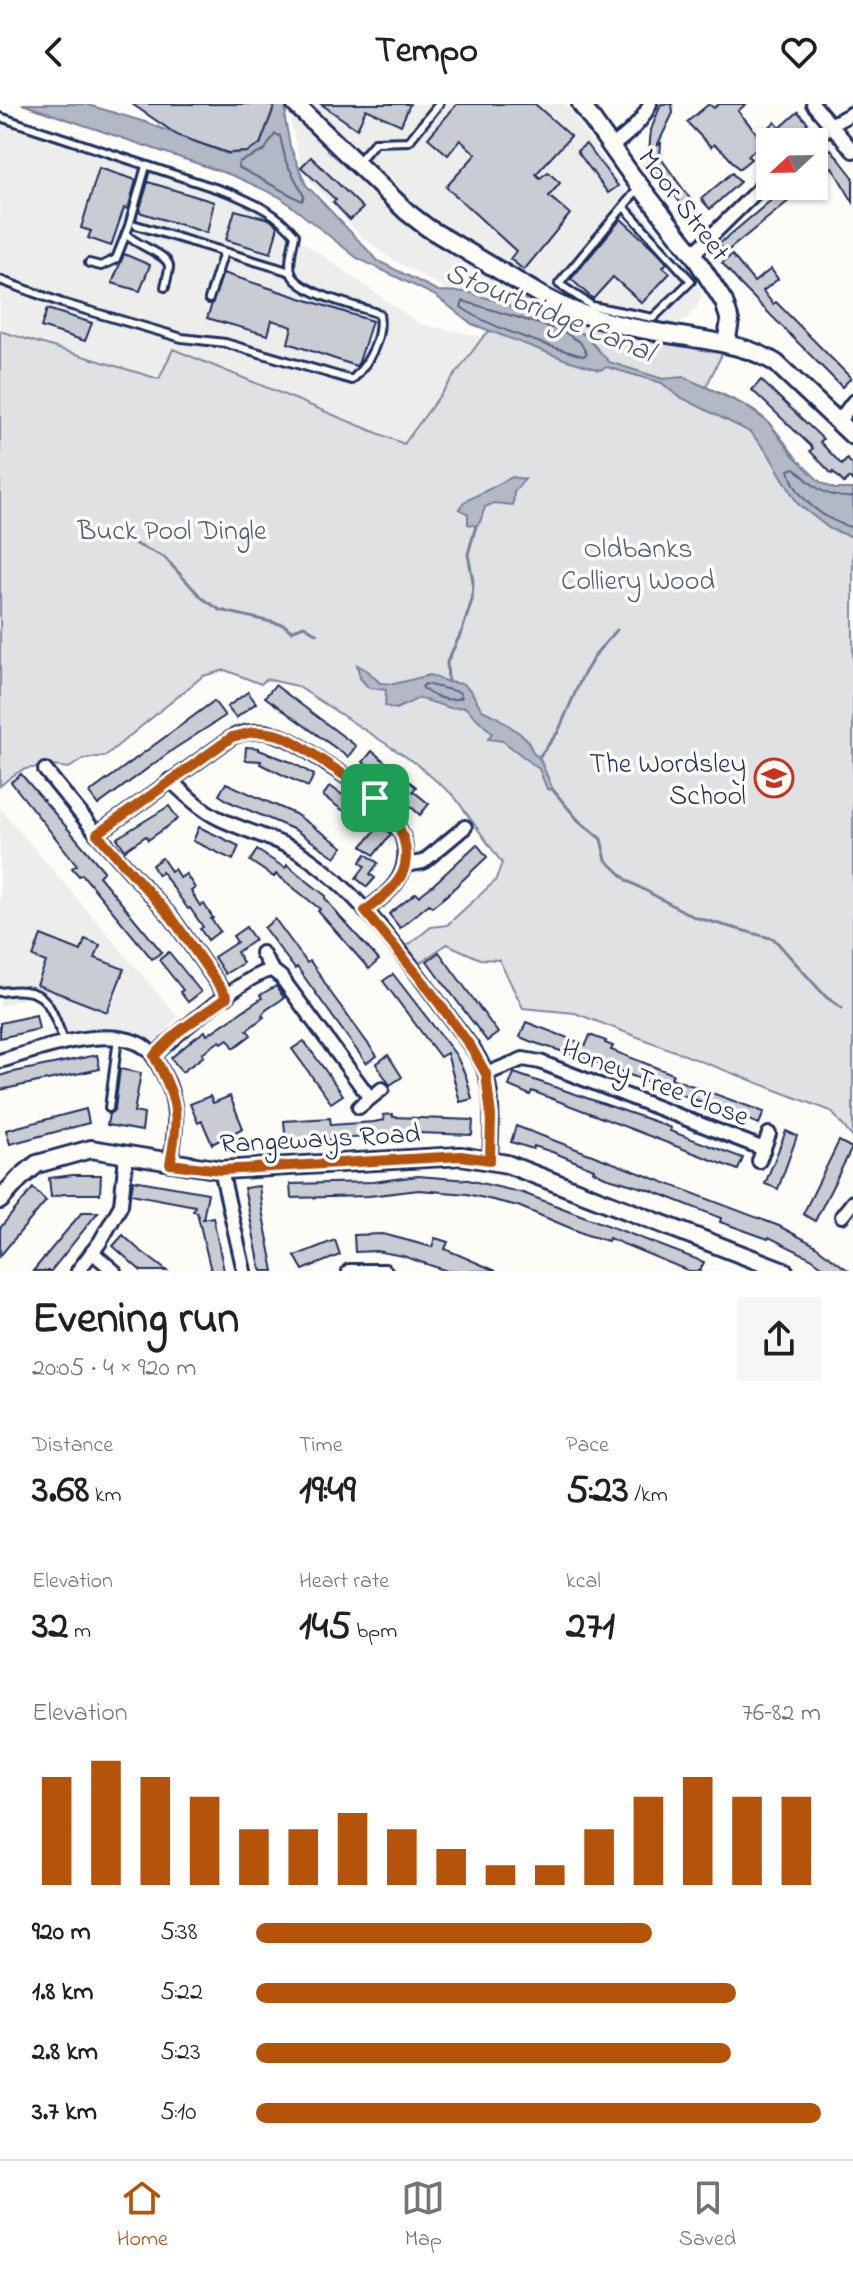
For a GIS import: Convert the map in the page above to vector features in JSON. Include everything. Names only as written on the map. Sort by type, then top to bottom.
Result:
[{"type":"street","points":[[295,104],[407,212],[428,228],[559,306],[593,318],[726,343],[762,354],[776,363],[853,436]]},
{"type":"street","name":"Moor Street","points":[[581,104],[693,254],[724,302],[730,321],[726,343]]},
{"type":"street","points":[[611,147],[634,130],[650,104]]},
{"type":"street","points":[[813,104],[853,151]]},
{"type":"street","points":[[828,128],[853,113]]},
{"type":"street","points":[[693,254],[756,192]]},
{"type":"street","points":[[839,421],[853,402]]},
{"type":"street","points":[[97,834],[240,733],[270,733],[284,737],[375,798],[396,824],[404,847],[405,865],[387,893],[365,911]]},
{"type":"street","points":[[45,770],[172,918],[227,997]]},
{"type":"street","points":[[170,780],[219,819],[271,839],[314,862],[365,911],[425,984],[471,1047],[486,1074],[491,1116],[490,1160]]},
{"type":"street","points":[[405,865],[423,862],[460,827]]},
{"type":"street","points":[[262,953],[370,1098]]},
{"type":"street","points":[[154,1056],[178,1032],[266,971],[272,970]]},
{"type":"street","points":[[0,1061],[65,1043],[97,1038],[118,1038],[139,1043],[154,1056],[174,1097],[176,1133],[170,1164]]},
{"type":"street","name":"Honey Tree Close","points":[[486,1074],[523,1059],[540,1062],[761,1155],[769,1134]]},
{"type":"street","points":[[359,1107],[382,1089]]},
{"type":"street","name":"Rangeways Road","points":[[0,1200],[37,1164],[91,1149],[221,1170],[461,1156],[507,1164],[784,1271]]},
{"type":"street","points":[[78,1271],[121,1205],[126,1156]]},
{"type":"street","points":[[221,1170],[244,1271]]},
{"type":"street","points":[[842,1216],[853,1202]]},
{"type":"street","points":[[92,1252],[114,1271]]},
{"type":"street","points":[[349,1271],[385,1271]]},
{"type":"lane","points":[[357,163],[375,142],[409,141],[439,104]]},
{"type":"lane","points":[[0,117],[233,194],[267,209],[295,235],[291,272],[296,283],[321,295],[379,314],[380,330],[365,368],[352,380],[225,343],[182,338],[62,303],[0,280]]},
{"type":"lane","points":[[89,263],[101,266],[112,262],[121,249],[146,166]]},
{"type":"lane","points":[[624,207],[691,281],[653,318],[592,306],[559,284],[640,186]]},
{"type":"lane","points":[[136,225],[291,272]]},
{"type":"lane","points":[[126,234],[132,241],[166,260],[169,266],[165,287]]},
{"type":"lane","points":[[209,299],[224,252]]},
{"type":"lane","points":[[0,992],[34,991],[46,998],[65,1043]]},
{"type":"lane","points":[[109,1108],[118,1038]]},
{"type":"shaded area","points":[[311,104],[566,104],[627,194],[692,274],[702,294],[696,309],[676,328],[593,312],[549,292],[393,190]]},
{"type":"shaded area","points":[[289,114],[387,205],[505,286],[529,296],[518,309],[468,292],[453,293],[385,255],[359,234],[309,180],[301,167]]},
{"type":"shaded area","points":[[0,119],[119,153],[272,215],[296,237],[420,324],[483,337],[404,445],[173,349],[160,379],[0,331]]},
{"type":"shaded area","points":[[0,808],[178,1017],[154,1042],[136,1035],[99,1033],[57,1037],[38,995],[0,1006]]},
{"type":"green space","points":[[529,296],[551,312],[587,324],[724,350],[706,387],[745,405],[766,420],[803,466],[825,485],[838,490],[853,489],[853,1138],[831,1111],[575,1013],[523,1008],[499,960],[480,959],[447,944],[420,963],[407,946],[431,927],[447,925],[495,881],[502,863],[454,796],[414,762],[297,686],[266,679],[261,684],[225,670],[203,676],[105,756],[83,759],[69,768],[26,769],[0,786],[0,331],[159,379],[173,349],[404,444],[483,337]]},
{"type":"water","points":[[22,104],[85,104],[145,122],[227,154],[247,152],[260,145],[275,104],[287,104],[285,119],[290,146],[306,185],[378,261],[438,291],[468,292],[565,323],[586,336],[609,362],[663,379],[683,377],[744,405],[768,422],[792,454],[820,482],[834,489],[853,489],[853,537],[830,529],[798,504],[768,453],[750,432],[676,395],[662,383],[607,367],[600,370],[564,359],[472,324],[436,296],[357,258],[280,197],[234,176]]},
{"type":"water","points":[[512,477],[525,479],[514,492],[513,505],[494,503],[485,507],[476,526],[468,524],[468,514],[459,509],[464,502]]},
{"type":"water","points":[[357,665],[380,683],[394,684],[430,675],[463,684],[482,710],[526,738],[534,754],[539,757],[553,790],[547,789],[539,769],[503,741],[488,739],[492,733],[465,707],[450,708],[419,698],[396,709],[385,706],[386,690],[369,688],[360,678]]},
{"type":"building","points":[[132,104],[267,104],[274,107],[260,144],[247,152],[228,153],[179,136]]},
{"type":"building","points":[[321,104],[410,104],[401,125],[366,109],[357,129]]},
{"type":"building","points":[[457,104],[535,104],[571,136],[536,174],[540,178],[548,172],[560,183],[549,196],[570,214],[524,270],[510,259],[516,251],[446,187],[476,154],[460,140],[448,155],[428,138]]},
{"type":"building","points":[[661,104],[672,104],[673,113],[657,146],[661,143],[660,157],[696,207],[688,213],[648,163],[651,130]]},
{"type":"building","points":[[709,104],[714,108],[719,104],[746,104],[738,111],[756,132],[756,149],[748,156],[751,159],[739,169],[723,151],[714,144],[711,147],[687,122]]},
{"type":"building","points":[[798,112],[808,123],[802,128],[780,128]]},
{"type":"building","points":[[586,144],[618,186],[608,193],[577,151]]},
{"type":"building","points":[[831,149],[853,177],[853,202],[832,167],[828,170],[828,151]]},
{"type":"building","points":[[311,157],[363,208],[350,220],[333,202],[336,200],[301,167]]},
{"type":"building","points":[[99,168],[136,180],[128,209],[124,208],[111,246],[88,238],[91,231],[81,228]]},
{"type":"building","points":[[732,173],[740,182],[710,209],[701,199]]},
{"type":"building","points":[[148,182],[214,202],[207,233],[139,212]]},
{"type":"building","points":[[771,200],[790,200],[726,252],[719,244]]},
{"type":"building","points":[[235,210],[269,219],[278,226],[271,253],[226,240]]},
{"type":"building","points":[[621,219],[667,263],[663,267],[670,273],[642,303],[613,277],[593,299],[571,279]]},
{"type":"building","points":[[124,254],[150,265],[140,291],[112,283]]},
{"type":"building","points":[[732,255],[754,282],[771,269],[778,279],[763,291],[851,378],[842,387],[722,263]]},
{"type":"building","points":[[223,273],[372,321],[359,362],[356,366],[288,343],[292,327],[272,320],[268,335],[207,318]]},
{"type":"building","points":[[47,309],[92,323],[85,341],[41,327]]},
{"type":"building","points":[[761,380],[823,439],[820,442],[842,465],[847,459],[853,465],[853,482],[849,478],[844,483],[832,474],[810,451],[813,448],[752,390]]},
{"type":"building","points":[[275,685],[356,746],[348,757],[265,697]]},
{"type":"building","points":[[248,692],[256,703],[236,718],[227,707]]},
{"type":"building","points":[[214,701],[225,716],[98,805],[89,793]]},
{"type":"building","points":[[246,747],[259,748],[314,775],[308,787],[260,764],[261,761],[245,760]]},
{"type":"building","points":[[372,751],[416,787],[413,791],[429,804],[420,815],[408,804],[410,801],[363,762]]},
{"type":"building","points":[[21,774],[104,871],[99,876],[162,952],[152,959],[82,874],[79,876],[72,868],[77,865],[11,782]]},
{"type":"building","points":[[226,783],[295,814],[343,847],[335,857],[295,830],[230,802],[219,795]]},
{"type":"building","points":[[330,786],[368,813],[361,823],[323,796]]},
{"type":"building","points":[[169,806],[178,819],[148,840],[146,836],[125,850],[117,838]]},
{"type":"building","points":[[380,825],[391,834],[374,855],[362,846]]},
{"type":"building","points":[[199,827],[239,846],[233,860],[193,841]]},
{"type":"building","points":[[477,844],[487,857],[447,895],[432,907],[429,904],[400,928],[389,914],[416,893],[419,896],[433,885]]},
{"type":"building","points":[[257,850],[285,868],[287,865],[326,896],[341,918],[379,960],[369,969],[318,911],[320,909],[276,874],[274,877],[250,861]]},
{"type":"building","points":[[366,854],[378,863],[370,874],[375,878],[367,887],[356,878],[365,866],[360,862]]},
{"type":"building","points":[[162,858],[180,878],[186,874],[195,888],[191,891],[200,906],[204,904],[213,918],[220,931],[208,940],[190,908],[162,872],[158,875],[152,865]]},
{"type":"building","points":[[275,919],[307,963],[310,961],[377,1056],[366,1063],[297,967],[295,969],[264,928]]},
{"type":"building","points":[[246,927],[255,940],[237,952],[243,963],[225,974],[214,957],[237,942],[233,936]]},
{"type":"building","points":[[41,935],[81,951],[85,939],[100,945],[95,958],[124,969],[107,1012],[37,985],[46,962],[33,957]]},
{"type":"building","points":[[169,952],[201,992],[188,1002],[180,992],[183,990],[159,960]]},
{"type":"building","points":[[439,952],[498,1033],[487,1041],[427,961]]},
{"type":"building","points":[[393,974],[456,1055],[472,1099],[460,1102],[447,1053],[440,1057],[383,981]]},
{"type":"building","points":[[276,986],[284,998],[266,1010],[262,1015],[264,1017],[247,1030],[251,1035],[234,1048],[228,1039],[222,1043],[220,1041],[182,1072],[171,1058],[205,1031],[207,1035]]},
{"type":"building","points":[[36,1015],[39,1029],[0,1038],[0,1023]]},
{"type":"building","points":[[526,1022],[586,1045],[590,1035],[606,1041],[613,1046],[611,1050],[673,1074],[671,1078],[764,1112],[759,1124],[593,1061],[532,1042],[520,1037]]},
{"type":"building","points":[[304,1041],[343,1095],[331,1103],[292,1049]]},
{"type":"building","points":[[97,1055],[100,1069],[0,1090],[0,1076]]},
{"type":"building","points":[[388,1055],[402,1077],[390,1085],[376,1064]]},
{"type":"building","points":[[120,1069],[141,1073],[134,1112],[144,1114],[142,1131],[107,1125],[109,1114],[115,1109]]},
{"type":"building","points":[[514,1073],[659,1123],[671,1128],[670,1131],[743,1158],[738,1170],[532,1091],[530,1095],[509,1086]]},
{"type":"building","points":[[210,1096],[213,1103],[230,1096],[243,1128],[212,1144],[190,1104]]},
{"type":"building","points":[[86,1109],[89,1123],[10,1144],[6,1130]]},
{"type":"building","points":[[393,1114],[393,1117],[473,1120],[472,1135],[419,1133],[286,1143],[284,1121],[330,1118],[331,1125],[374,1122],[384,1120],[383,1115]]},
{"type":"building","points":[[516,1126],[779,1226],[813,1244],[849,1271],[829,1271],[811,1258],[769,1237],[720,1222],[721,1218],[650,1190],[605,1177],[594,1169],[555,1153],[511,1142]]},
{"type":"building","points":[[786,1131],[797,1136],[778,1189],[765,1184]]},
{"type":"building","points":[[839,1141],[852,1148],[815,1221],[803,1214]]},
{"type":"building","points":[[101,1175],[100,1194],[51,1197],[49,1178]]},
{"type":"building","points":[[418,1176],[468,1180],[523,1193],[704,1262],[700,1271],[689,1271],[609,1238],[608,1241],[587,1235],[518,1206],[467,1194],[419,1190],[369,1196],[291,1198],[290,1184],[373,1182]]},
{"type":"building","points":[[133,1180],[208,1193],[203,1219],[213,1217],[224,1271],[211,1271],[197,1212],[193,1211],[195,1206],[131,1194]]},
{"type":"building","points":[[259,1186],[274,1271],[262,1271],[260,1267],[244,1188]]},
{"type":"building","points":[[33,1188],[46,1201],[0,1256],[0,1228]]},
{"type":"building","points":[[82,1212],[98,1212],[51,1271],[33,1271]]},
{"type":"building","points":[[383,1234],[432,1247],[435,1238],[448,1242],[445,1249],[496,1271],[447,1271],[403,1256],[376,1251],[355,1252],[354,1235]]},
{"type":"building","points":[[123,1235],[167,1271],[141,1271],[113,1246]]},
{"type":"building","points":[[335,1240],[340,1255],[303,1270],[295,1256]]},
{"type":"waterway","points":[[448,682],[447,662],[472,600],[473,581],[468,554],[476,526]]},
{"type":"waterway","points":[[131,542],[164,557],[202,598],[220,610],[284,625],[291,631],[304,626],[317,634]]},
{"type":"waterway","points":[[539,757],[558,732],[582,677],[598,651],[617,630]]},
{"type":"waterway","points":[[553,790],[578,820],[601,839],[606,860],[628,881],[694,917],[774,939],[826,997],[842,1008]]},
{"type":"place","name":"The Wordsley School","points":[[774,778]]},
{"type":"route","points":[[240,733],[270,733],[284,737],[375,798],[396,824],[404,847],[405,865],[387,893],[365,911],[425,984],[471,1047],[486,1074],[491,1116],[490,1160],[461,1156],[221,1170],[170,1164],[176,1133],[174,1097],[154,1056],[178,1032],[227,997],[172,918],[97,834],[240,733]]},
{"type":"water label","name":"Stourbridge Canal","points":[[550,311]]},
{"type":"park label","name":"Buck Pool Dingle","points":[[172,529]]},
{"type":"park label","name":"Oldbanks Colliery Wood","points":[[638,563]]}]
